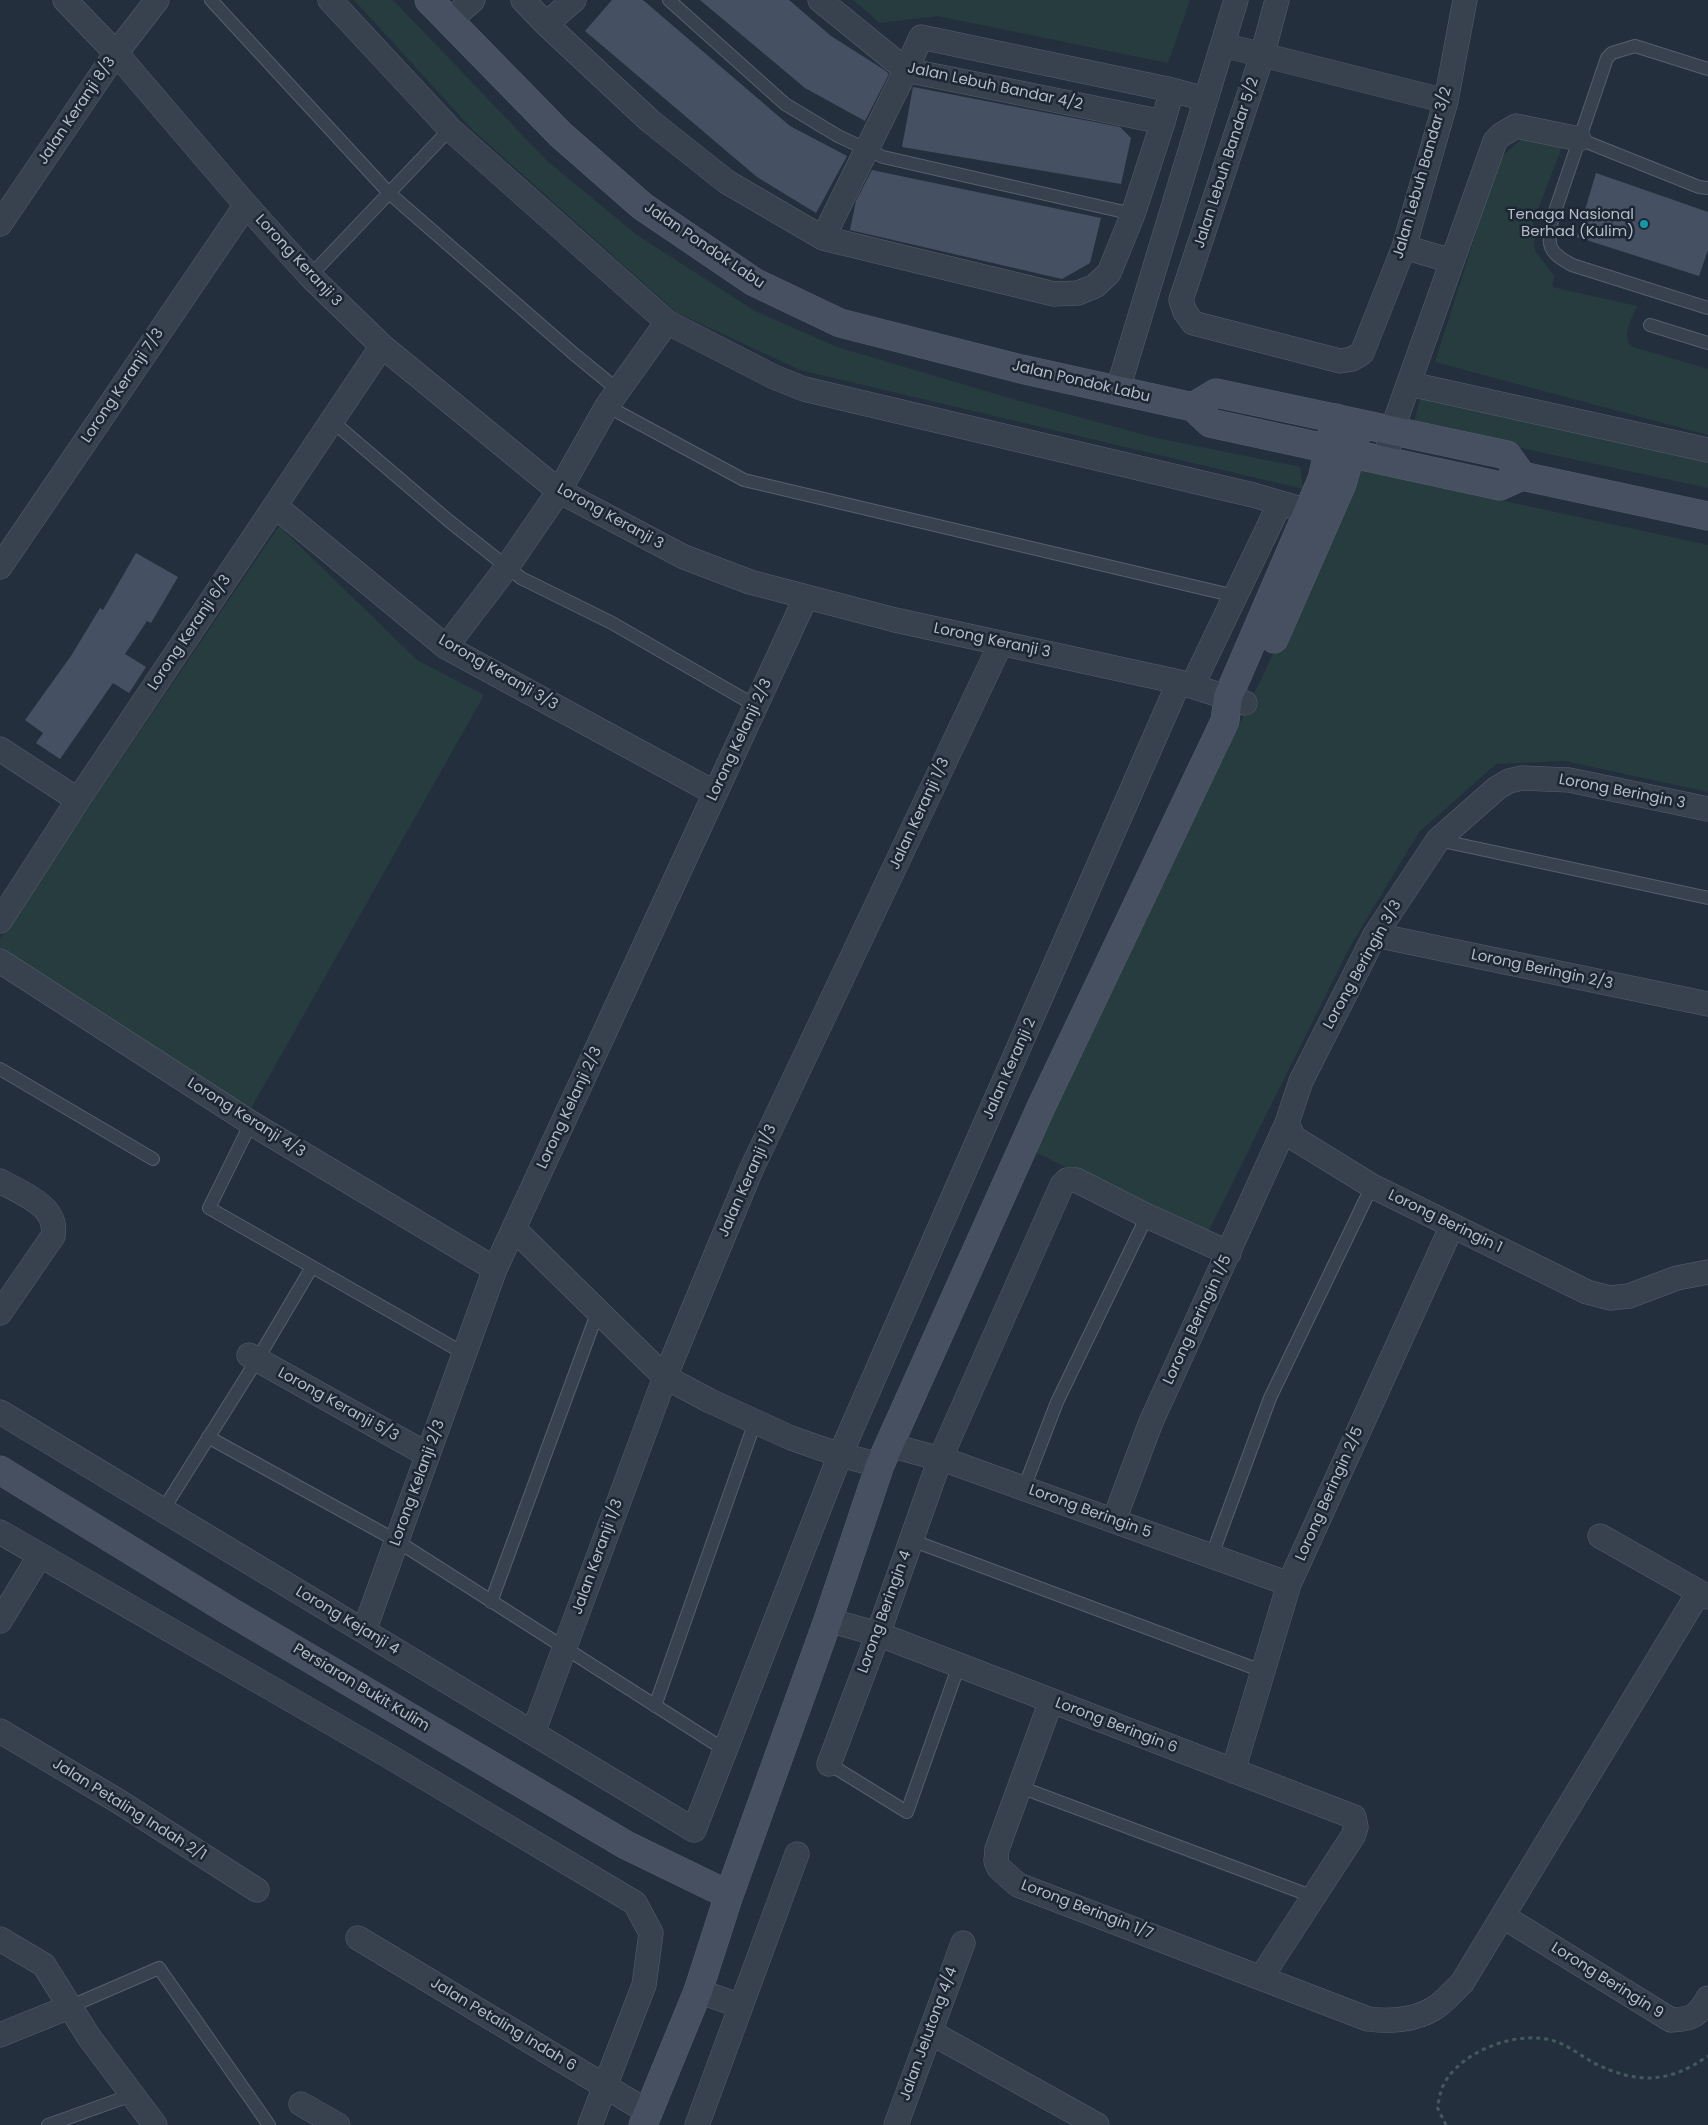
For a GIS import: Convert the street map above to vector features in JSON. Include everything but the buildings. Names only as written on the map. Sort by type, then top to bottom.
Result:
[{"type":"street","name":"Lorong Keranji 3","points":[[65,0],[116,53],[246,205],[310,276],[382,346],[559,491],[684,557],[750,582],[895,620],[1186,684],[1233,707]]},
{"type":"street","name":"Jalan Keranji 8/3","points":[[0,224],[116,53],[157,0]]},
{"type":"street","points":[[330,0],[450,129],[667,322],[774,377],[804,389],[1308,511]]},
{"type":"street","name":"Jalan Pondok Labu","points":[[429,0],[561,135],[642,206],[754,282],[840,323],[1117,392],[1193,407]]},
{"type":"street","points":[[449,21],[473,0]]},
{"type":"street","points":[[523,0],[546,24],[650,121],[727,182],[822,238],[1054,294],[1078,294],[1095,286],[1109,273],[1133,214],[1172,90]]},
{"type":"street","points":[[546,24],[574,0]]},
{"type":"street","name":"Jalan Lebuh Bandar 4/2","points":[[820,0],[906,70],[1163,122]]},
{"type":"street","points":[[1117,392],[1236,0]]},
{"type":"street","name":"Jalan Lebuh Bandar 5/2","points":[[1194,323],[1185,312],[1182,300],[1262,56],[1277,0]]},
{"type":"street","name":"Jalan Lebuh Bandar 3/2","points":[[1194,323],[1340,361],[1352,359],[1362,353],[1404,247],[1446,101],[1465,0]]},
{"type":"street","points":[[822,238],[921,37],[1172,90],[1205,99]]},
{"type":"street","points":[[1223,45],[1446,101]]},
{"type":"street","points":[[1385,461],[1392,430],[1410,384],[1495,141],[1516,126],[1579,139]]},
{"type":"street","name":"Lorong Keranji 7/3","points":[[0,567],[246,205]]},
{"type":"street","points":[[1404,247],[1452,261]]},
{"type":"street","points":[[446,646],[507,567],[559,491],[613,398],[667,322]]},
{"type":"street","name":"Lorong Keranji 6/3","points":[[0,921],[78,800],[382,346]]},
{"type":"street","points":[[1410,384],[1708,450]]},
{"type":"street","points":[[1522,476],[1507,455],[1216,393],[1193,407],[1210,423],[1500,486],[1522,476],[1708,516]]},
{"type":"street","points":[[645,2118],[698,1991],[729,1895],[828,1620],[884,1455],[1042,1106],[1342,484],[1341,451],[1347,421]]},
{"type":"street","points":[[1233,707],[1308,511],[1322,479],[1341,451]]},
{"type":"street","name":"Jalan Keranji 2","points":[[694,1830],[840,1455],[1186,684],[1235,596],[1280,503]]},
{"type":"street","name":"Lorong Keranji 3/3","points":[[275,506],[446,646],[715,793]]},
{"type":"street","name":"Lorong Kelanji 2/3","points":[[364,1631],[495,1270],[806,596]]},
{"type":"street","name":"Jalan Keranji 1/3","points":[[533,1734],[664,1377],[752,1170],[1000,643]]},
{"type":"street","points":[[0,749],[78,800]]},
{"type":"street","name":"Lorong Beringin 3","points":[[1536,778],[1569,780],[1708,809]]},
{"type":"street","name":"Lorong Beringin 3/3","points":[[1287,1123],[1301,1081],[1375,935],[1438,840],[1497,788],[1509,781],[1536,778]]},
{"type":"street","name":"Lorong Beringin 2/3","points":[[1375,935],[1708,1004]]},
{"type":"street","name":"Lorong Keranji 4/3","points":[[0,961],[251,1123],[495,1270]]},
{"type":"street","name":"Lorong Beringin 1","points":[[1287,1123],[1294,1138],[1372,1186],[1587,1292],[1610,1298],[1628,1296],[1677,1278],[1708,1272]]},
{"type":"street","name":"Lorong Beringin 1/5","points":[[1114,1520],[1151,1422],[1287,1123]]},
{"type":"street","name":"Lorong Beringin 4","points":[[829,1764],[878,1634],[940,1459],[986,1351],[1062,1185],[1067,1180],[1076,1180],[1147,1216],[1228,1253]]},
{"type":"street","points":[[0,1181],[46,1208],[55,1229],[53,1236],[4,1299]]},
{"type":"street","name":"Lorong Beringin 2/5","points":[[1233,1771],[1289,1584],[1452,1226]]},
{"type":"street","name":"Lorong Beringin 5","points":[[514,1229],[664,1377],[755,1422],[791,1438],[840,1455],[884,1455],[940,1459],[1289,1584]]},
{"type":"street","name":"Lorong Keranji 5/3","points":[[253,1358],[428,1455]]},
{"type":"street","name":"Lorong Kejanji 4","points":[[0,1412],[694,1830]]},
{"type":"street","name":"Persiaran Bukit Kulim","points":[[0,1470],[240,1617],[626,1845],[729,1895]]},
{"type":"street","points":[[0,1532],[40,1557],[379,1750],[635,1903],[651,1933],[644,1985],[590,2125]]},
{"type":"street","points":[[1600,1536],[1704,1595]]},
{"type":"street","points":[[0,1621],[40,1557]]},
{"type":"street","name":"Lorong Beringin 1/7","points":[[1051,1701],[997,1849],[996,1861],[1009,1878],[1018,1884],[1262,1976],[1368,2019],[1383,2021],[1420,2015],[1434,2008],[1462,1983],[1704,1595]]},
{"type":"street","name":"Lorong Beringin 6","points":[[828,1620],[878,1634],[1354,1817],[1356,1827],[1353,1836],[1314,1896]]},
{"type":"street","name":"Jalan Petaling Indah 2/1","points":[[0,1731],[118,1801],[258,1890]]},
{"type":"street","points":[[697,2125],[797,1854]]},
{"type":"street","points":[[1262,1976],[1314,1896]]},
{"type":"street","name":"Lorong Beringin 9","points":[[1504,1917],[1670,2020],[1688,2020],[1701,2009],[1708,1998]]},
{"type":"street","name":"Jalan Petaling Indah 6","points":[[358,1938],[605,2086],[645,2118]]},
{"type":"street","points":[[0,1939],[44,1965],[89,2037],[155,2125]]},
{"type":"street","name":"Jalan Jelutong 4/4","points":[[896,2125],[963,1944]]},
{"type":"street","points":[[698,1991],[741,2006]]},
{"type":"street","points":[[0,2035],[69,2007]]},
{"type":"street","points":[[930,2032],[1097,2125]]},
{"type":"street","points":[[301,2104],[338,2125]]},
{"type":"lane","points":[[211,0],[389,193],[574,354],[613,398],[744,480],[1235,596]]},
{"type":"lane","points":[[669,0],[785,104],[865,150],[883,157],[1133,214]]},
{"type":"lane","points":[[1708,69],[1635,46],[1612,52],[1607,58],[1579,139],[1552,220],[1549,238],[1550,250],[1572,265],[1708,308]]},
{"type":"lane","points":[[310,276],[450,129]]},
{"type":"lane","points":[[1579,139],[1700,187],[1708,188]]},
{"type":"lane","points":[[1650,325],[1708,341]]},
{"type":"lane","points":[[332,421],[449,521],[521,578],[612,623],[756,706]]},
{"type":"lane","points":[[1438,840],[1708,898]]},
{"type":"lane","points":[[0,1069],[153,1159]]},
{"type":"lane","points":[[251,1123],[209,1208],[465,1354]]},
{"type":"lane","points":[[1212,1555],[1270,1398],[1372,1186]]},
{"type":"lane","points":[[1024,1488],[1057,1402],[1147,1216]]},
{"type":"lane","points":[[163,1510],[208,1437],[253,1358],[312,1267]]},
{"type":"lane","points":[[491,1602],[598,1311]]},
{"type":"lane","points":[[655,1706],[755,1422]]},
{"type":"lane","points":[[208,1437],[397,1541],[725,1750]]},
{"type":"lane","points":[[912,1540],[1262,1671]]},
{"type":"lane","points":[[829,1764],[907,1812],[959,1665]]},
{"type":"lane","points":[[1020,1788],[1314,1896]]},
{"type":"lane","points":[[69,2007],[159,1968],[269,2125]]},
{"type":"lane","points":[[48,2125],[132,2095]]},
{"type":"path","points":[[1446,2125],[1437,2106],[1442,2087],[1456,2069],[1474,2055],[1506,2040],[1530,2037],[1554,2041],[1624,2077],[1650,2078],[1674,2075],[1708,2056]]},
{"type":"green space","points":[[354,0],[393,0],[548,162],[637,235],[755,311],[837,347],[1009,398],[1156,438],[1300,467],[1303,489],[800,370],[676,312],[473,130]]},
{"type":"green space","points":[[853,0],[1190,0],[1168,63],[937,16],[880,23]]},
{"type":"green space","points":[[1521,140],[1562,147],[1533,222],[1535,251],[1554,276],[1552,287],[1637,306],[1627,333],[1629,343],[1633,347],[1708,369],[1708,435],[1435,362],[1500,158]]},
{"type":"green space","points":[[1440,396],[1708,461],[1708,488],[1414,423],[1420,399]]},
{"type":"green space","points":[[1361,470],[1708,545],[1708,792],[1565,761],[1496,764],[1419,832],[1349,948],[1206,1236],[1035,1152]]},
{"type":"green space","points":[[279,526],[417,660],[484,695],[250,1110],[0,954],[0,939]]},
{"type":"place","name":"Tenaga Nasional Berhad (Kulim)","points":[[1644,224]]}]
